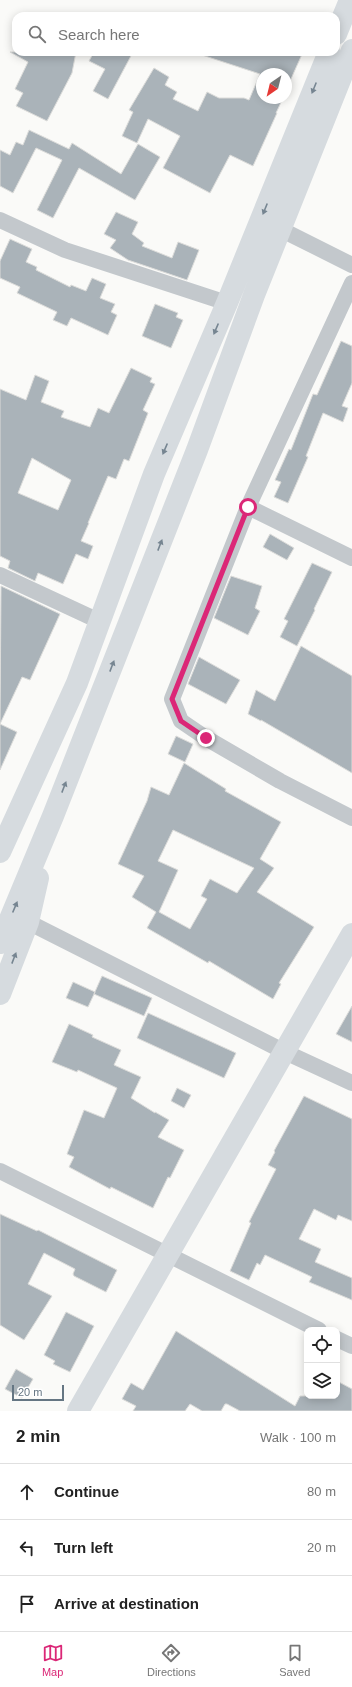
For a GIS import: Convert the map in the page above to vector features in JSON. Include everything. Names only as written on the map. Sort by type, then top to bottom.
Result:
[{"type":"main road","points":[[340,24],[350,0]]},
{"type":"main road","points":[[0,943],[53,816],[197,450],[280,229],[352,50]]},
{"type":"main road","points":[[0,852],[77,683],[154,474],[227,303],[327,56]]},
{"type":"main road","points":[[0,994],[28,922],[53,816]]},
{"type":"main road","points":[[78,1411],[352,934]]},
{"type":"street","points":[[0,220],[65,250],[227,303]]},
{"type":"street","points":[[280,229],[352,265]]},
{"type":"street","points":[[352,283],[248,507],[172,699],[181,721],[206,738],[280,781],[352,818]]},
{"type":"street","points":[[248,507],[352,558]]},
{"type":"street","points":[[0,575],[99,621]]},
{"type":"street","points":[[28,922],[285,1052],[352,1083]]},
{"type":"street","points":[[0,1171],[313,1327]]},
{"type":"street","points":[[340,1340],[352,1346]]},
{"type":"building","points":[[17,56],[75,56],[72,73],[47,121],[16,106],[23,93],[15,89],[28,62]]},
{"type":"building","points":[[92,56],[131,56],[108,99],[93,91],[105,69],[89,61]]},
{"type":"building","points":[[205,56],[301,56],[292,77],[292,68],[256,68],[256,73]]},
{"type":"building","points":[[154,68],[169,77],[165,85],[177,92],[173,99],[198,111],[207,92],[219,98],[244,98],[249,100],[256,83],[256,104],[280,104],[253,166],[230,155],[210,193],[163,168],[180,136],[148,119],[137,143],[122,136],[133,112],[129,110]]},
{"type":"building","points":[[29,130],[69,149],[72,143],[121,174],[138,144],[160,157],[135,200],[79,168],[53,218],[37,210],[62,160],[36,148],[13,193],[0,186],[0,150],[10,155],[16,142],[23,145]]},
{"type":"building","points":[[116,212],[138,222],[132,234],[144,243],[142,246],[172,258],[178,242],[199,250],[187,280],[128,260],[110,248],[116,240],[104,234]]},
{"type":"building","points":[[10,239],[32,249],[26,262],[37,267],[36,270],[70,287],[71,285],[86,291],[92,278],[106,284],[100,298],[115,304],[111,312],[117,315],[108,335],[71,318],[67,326],[53,320],[57,312],[17,293],[20,287],[0,278],[0,261]]},
{"type":"building","points":[[155,304],[178,313],[176,317],[183,320],[171,348],[142,336]]},
{"type":"building","points":[[341,341],[352,346],[352,383],[342,406],[348,408],[343,422],[323,413],[306,456],[308,457],[288,503],[274,497],[281,482],[275,480],[289,449],[291,450],[313,394],[317,395]]},
{"type":"building","points":[[131,368],[152,378],[150,382],[155,384],[143,410],[148,413],[129,461],[124,459],[116,479],[108,476],[81,541],[93,546],[88,559],[76,554],[63,584],[38,573],[35,581],[8,568],[10,561],[0,556],[0,389],[26,400],[35,375],[49,381],[41,402],[64,411],[61,417],[90,427],[98,408],[109,413]],"holes":[[[32,458],[71,480],[58,510],[18,493]]]},
{"type":"building","points":[[270,534],[294,548],[287,560],[263,547]]},
{"type":"building","points":[[312,563],[332,572],[297,646],[280,637],[288,621],[284,619]]},
{"type":"building","points":[[231,576],[262,586],[255,608],[260,611],[248,635],[214,618]]},
{"type":"building","points":[[1,586],[60,614],[30,680],[22,677],[0,724]]},
{"type":"building","points":[[301,646],[352,676],[352,773],[248,714],[256,690],[275,701]]},
{"type":"building","points":[[199,657],[240,680],[226,704],[188,684]]},
{"type":"building","points":[[0,724],[17,732],[0,770]]},
{"type":"building","points":[[176,736],[193,744],[185,762],[168,754]]},
{"type":"building","points":[[184,763],[226,789],[225,791],[281,822],[260,859],[274,868],[257,892],[314,927],[279,983],[281,984],[273,999],[209,961],[208,963],[147,928],[156,912],[132,897],[144,876],[118,864],[147,801],[151,787],[169,795]],"holes":[[[173,830],[254,868],[237,893],[210,879],[201,896],[207,899],[190,929],[159,912],[178,870],[158,861]]]},
{"type":"building","points":[[102,976],[152,998],[144,1016],[94,994]]},
{"type":"building","points":[[73,982],[95,992],[88,1007],[66,998]]},
{"type":"building","points":[[352,1006],[352,1042],[336,1034]]},
{"type":"building","points":[[148,1013],[236,1053],[224,1078],[137,1038]]},
{"type":"building","points":[[69,1024],[93,1035],[92,1037],[121,1050],[114,1065],[141,1077],[131,1098],[169,1120],[158,1137],[184,1150],[170,1178],[168,1177],[153,1208],[111,1187],[110,1189],[69,1167],[74,1157],[67,1154],[84,1110],[104,1118],[117,1088],[78,1070],[77,1072],[52,1062]]},
{"type":"building","points":[[177,1088],[191,1095],[184,1108],[171,1101]]},
{"type":"building","points":[[304,1096],[352,1119],[352,1221],[338,1215],[336,1220],[314,1209],[299,1239],[321,1249],[315,1262],[352,1278],[352,1300],[309,1282],[312,1277],[265,1255],[260,1265],[257,1263],[249,1280],[230,1271],[251,1223],[249,1222],[276,1169],[268,1165]]},
{"type":"building","points":[[0,1214],[37,1231],[38,1230],[117,1270],[106,1292],[74,1276],[73,1274],[75,1269],[44,1253],[28,1284],[52,1296],[24,1340],[0,1325]]},
{"type":"building","points":[[66,1312],[94,1326],[70,1372],[53,1364],[55,1361],[44,1355]]},
{"type":"building","points":[[176,1331],[295,1406],[300,1396],[304,1396],[304,1399],[340,1399],[340,1383],[352,1389],[352,1411],[240,1411],[225,1404],[221,1411],[202,1411],[190,1404],[185,1411],[133,1411],[136,1406],[122,1399],[131,1383],[143,1390]]},
{"type":"building","points":[[16,1369],[33,1379],[22,1398],[5,1389]]},
{"type":"route","points":[[206,738],[181,721],[172,699],[248,507]]}]
